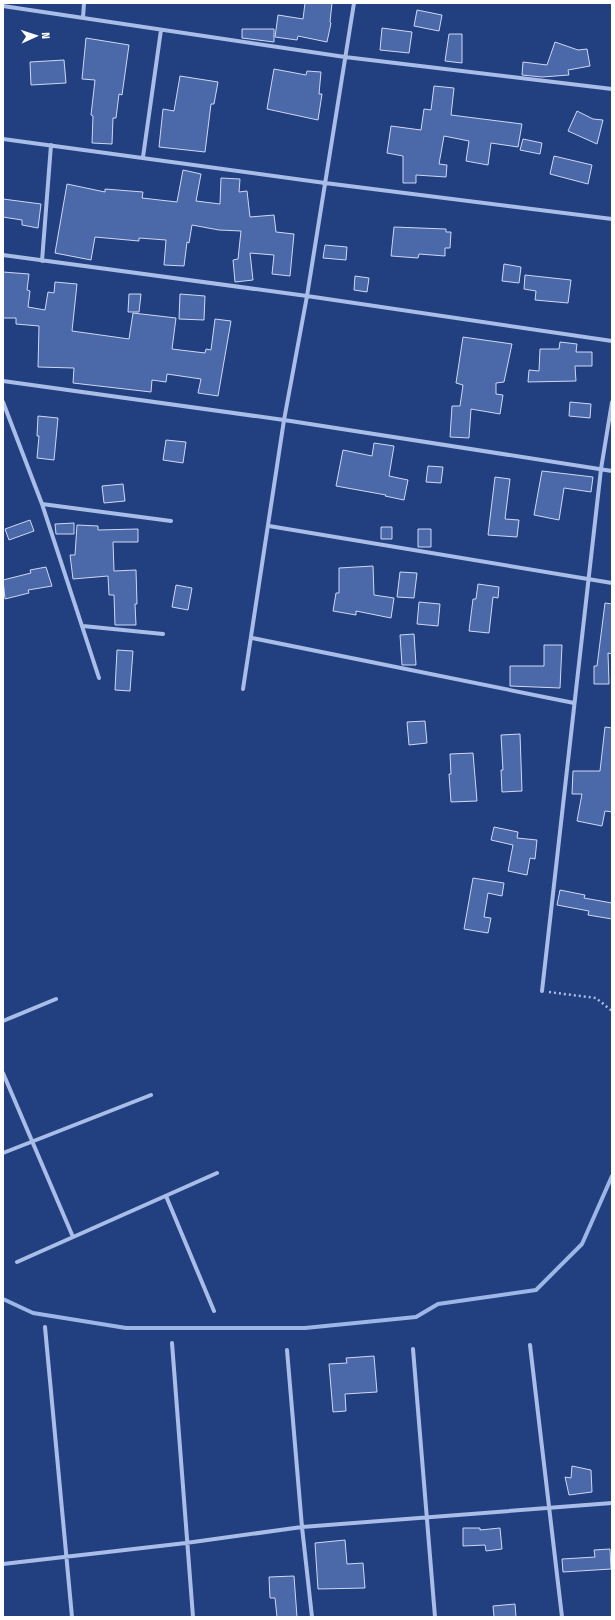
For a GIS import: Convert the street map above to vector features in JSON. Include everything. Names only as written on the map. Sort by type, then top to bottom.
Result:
[{"type":"street","points":[[83,18],[84,3]]},
{"type":"street","points":[[243,690],[270,526],[284,420],[307,296],[354,3]]},
{"type":"street","points":[[3,6],[345,57],[612,89]]},
{"type":"street","points":[[142,157],[161,30]]},
{"type":"street","points":[[3,139],[325,183],[612,219]]},
{"type":"street","points":[[42,261],[51,145]]},
{"type":"street","points":[[3,255],[307,296],[612,341]]},
{"type":"street","points":[[3,381],[284,420],[612,471]]},
{"type":"street","points":[[3,402],[5,412],[42,504],[100,678]]},
{"type":"street","points":[[542,991],[574,703],[590,580],[602,469],[612,402]]},
{"type":"street","points":[[42,504],[172,521]]},
{"type":"street","points":[[270,526],[612,583]]},
{"type":"street","points":[[83,626],[163,634]]},
{"type":"street","points":[[252,638],[574,703]]},
{"type":"street","points":[[3,1021],[56,999]]},
{"type":"street","points":[[3,1072],[73,1237]]},
{"type":"street","points":[[3,1152],[151,1095]]},
{"type":"street","points":[[17,1262],[217,1173]]},
{"type":"street","points":[[166,1196],[214,1311]]},
{"type":"street","points":[[44,1327],[72,1617]]},
{"type":"street","points":[[172,1343],[186,1543],[193,1617]]},
{"type":"street","points":[[530,1345],[562,1617]]},
{"type":"street","points":[[413,1349],[435,1617]]},
{"type":"street","points":[[287,1350],[302,1527],[312,1617]]},
{"type":"street","points":[[3,1564],[186,1543],[302,1527],[612,1503]]},
{"type":"path","points":[[542,991],[596,998],[612,1011]]},
{"type":"building","points":[[305,3],[332,3],[331,23],[327,42],[298,36],[297,40],[275,37],[278,15],[303,19]]},
{"type":"building","points":[[417,10],[442,15],[439,31],[414,26]]},
{"type":"building","points":[[382,28],[412,32],[409,53],[380,50]]},
{"type":"building","points":[[242,29],[274,29],[274,42],[242,38]]},
{"type":"building","points":[[449,34],[462,34],[462,63],[445,61]]},
{"type":"building","points":[[86,38],[129,45],[122,95],[119,94],[116,118],[113,118],[112,144],[92,143],[93,116],[91,115],[95,80],[82,79]]},
{"type":"building","points":[[555,42],[578,50],[587,49],[590,66],[568,70],[569,75],[542,77],[522,75],[523,62],[547,65]]},
{"type":"building","points":[[64,60],[66,83],[31,85],[30,62]]},
{"type":"building","points":[[274,69],[306,75],[307,71],[321,72],[319,94],[322,94],[318,120],[267,109]]},
{"type":"building","points":[[180,76],[218,82],[214,104],[211,104],[205,152],[159,147],[163,109],[174,111]]},
{"type":"building","points":[[434,86],[454,88],[451,115],[522,124],[518,147],[491,143],[488,165],[466,161],[469,141],[444,136],[439,164],[447,165],[446,177],[416,175],[416,183],[403,183],[403,156],[387,153],[391,126],[421,130],[424,109],[431,110]]},
{"type":"building","points":[[577,111],[593,119],[603,120],[597,144],[568,131]]},
{"type":"building","points":[[523,139],[542,143],[540,154],[520,150]]},
{"type":"building","points":[[554,156],[592,165],[588,184],[550,174]]},
{"type":"building","points":[[183,170],[201,174],[196,201],[220,204],[221,178],[240,179],[239,192],[247,191],[250,217],[274,215],[276,232],[294,234],[290,276],[272,274],[274,255],[250,253],[253,280],[235,282],[233,260],[238,259],[241,231],[219,230],[192,225],[189,243],[187,242],[184,266],[164,265],[166,240],[139,238],[139,241],[95,237],[91,260],[55,253],[67,184],[105,192],[105,189],[143,192],[142,198],[177,202]]},
{"type":"building","points":[[3,199],[41,204],[38,228],[22,225],[22,220],[3,217]]},
{"type":"building","points":[[394,227],[446,229],[446,232],[451,232],[450,248],[445,248],[445,256],[419,254],[418,258],[391,256]]},
{"type":"building","points":[[325,245],[347,247],[346,260],[323,258]]},
{"type":"building","points":[[504,264],[521,267],[519,283],[502,281]]},
{"type":"building","points":[[3,272],[29,274],[27,290],[30,291],[28,307],[45,310],[48,292],[54,293],[55,282],[77,284],[72,331],[129,339],[133,313],[176,318],[172,349],[205,353],[206,349],[211,350],[215,319],[231,321],[218,396],[198,393],[201,379],[167,374],[166,382],[152,380],[151,392],[73,383],[74,368],[38,367],[39,326],[16,324],[16,318],[3,318]]},
{"type":"building","points":[[525,275],[571,280],[568,303],[535,300],[536,291],[524,289]]},
{"type":"building","points":[[355,276],[369,278],[367,292],[354,290]]},
{"type":"building","points":[[129,294],[141,294],[139,312],[128,312]]},
{"type":"building","points":[[180,294],[205,296],[204,320],[179,319]]},
{"type":"building","points":[[463,337],[512,344],[504,382],[496,383],[496,394],[503,395],[500,414],[471,409],[469,438],[450,437],[452,406],[460,406],[463,385],[456,383]]},
{"type":"building","points":[[560,342],[577,344],[576,352],[592,352],[592,366],[575,366],[576,381],[528,382],[529,370],[539,371],[540,349],[559,349]]},
{"type":"building","points":[[570,402],[591,404],[590,418],[569,416]]},
{"type":"building","points":[[38,416],[58,418],[54,460],[37,458],[39,436],[37,436]]},
{"type":"building","points":[[166,440],[186,442],[183,463],[163,460]]},
{"type":"building","points":[[374,443],[394,446],[389,476],[408,480],[404,500],[385,496],[386,495],[336,486],[343,450],[372,456]]},
{"type":"building","points":[[428,466],[443,467],[441,483],[426,482]]},
{"type":"building","points":[[542,471],[593,477],[591,492],[564,488],[559,520],[534,515]]},
{"type":"building","points":[[495,477],[510,479],[505,519],[519,520],[517,537],[488,535]]},
{"type":"building","points":[[123,484],[125,501],[104,503],[102,486]]},
{"type":"building","points":[[30,520],[34,531],[9,540],[5,529]]},
{"type":"building","points":[[74,523],[74,534],[56,534],[55,524]]},
{"type":"building","points":[[77,525],[98,526],[98,530],[138,529],[138,542],[113,542],[114,571],[136,570],[136,625],[115,625],[114,595],[109,595],[108,576],[73,579],[70,555],[75,555]]},
{"type":"building","points":[[381,527],[392,527],[392,539],[381,539]]},
{"type":"building","points":[[418,529],[431,529],[431,547],[418,547]]},
{"type":"building","points":[[373,566],[374,595],[394,598],[391,618],[356,611],[356,615],[333,611],[336,593],[339,593],[339,568]]},
{"type":"building","points":[[46,567],[52,586],[28,590],[29,593],[5,599],[3,580],[31,573],[30,570]]},
{"type":"building","points":[[400,572],[417,573],[414,598],[397,597]]},
{"type":"building","points":[[478,584],[499,587],[498,598],[493,597],[489,633],[469,631],[473,599],[476,599]]},
{"type":"building","points":[[176,585],[192,588],[188,610],[172,607]]},
{"type":"building","points":[[419,602],[440,604],[438,626],[417,624]]},
{"type":"building","points":[[605,603],[612,604],[612,654],[608,653],[609,684],[594,684],[594,666],[597,666]]},
{"type":"building","points":[[414,634],[416,665],[402,665],[400,635]]},
{"type":"building","points":[[544,645],[562,645],[560,688],[510,686],[510,666],[544,666]]},
{"type":"building","points":[[117,650],[133,651],[130,691],[115,690]]},
{"type":"building","points":[[425,721],[427,743],[409,745],[407,722]]},
{"type":"building","points":[[605,727],[612,728],[612,812],[605,811],[602,826],[577,821],[582,794],[572,794],[573,771],[600,771]]},
{"type":"building","points":[[520,734],[522,791],[502,792],[501,770],[503,770],[501,735]]},
{"type":"building","points":[[473,753],[477,801],[451,802],[449,774],[451,774],[450,754]]},
{"type":"building","points":[[494,827],[518,832],[517,838],[537,840],[535,859],[530,858],[527,875],[508,871],[513,845],[491,840]]},
{"type":"building","points":[[473,878],[504,883],[502,896],[488,893],[484,917],[491,918],[488,933],[464,929]]},
{"type":"building","points":[[560,890],[585,895],[584,898],[612,903],[612,919],[588,915],[589,911],[557,905]]},
{"type":"building","points":[[374,1356],[377,1392],[345,1394],[346,1411],[333,1412],[329,1364],[347,1363],[346,1358]]},
{"type":"building","points":[[572,1466],[591,1470],[592,1492],[569,1495],[565,1477],[571,1478]]},
{"type":"building","points":[[463,1528],[480,1528],[480,1530],[500,1528],[502,1549],[486,1551],[485,1545],[463,1546]]},
{"type":"building","points":[[345,1540],[347,1564],[363,1563],[365,1588],[318,1589],[315,1543]]},
{"type":"building","points":[[610,1549],[611,1569],[563,1572],[562,1559],[595,1557],[594,1550]]},
{"type":"building","points":[[294,1576],[297,1617],[277,1617],[275,1598],[270,1598],[269,1577]]},
{"type":"building","points":[[515,1604],[516,1617],[494,1617],[493,1606]]},
{"type":"waterway","points":[[3,1299],[33,1313],[126,1328],[305,1328],[416,1317],[438,1304],[536,1290],[582,1244],[612,1176]]}]
